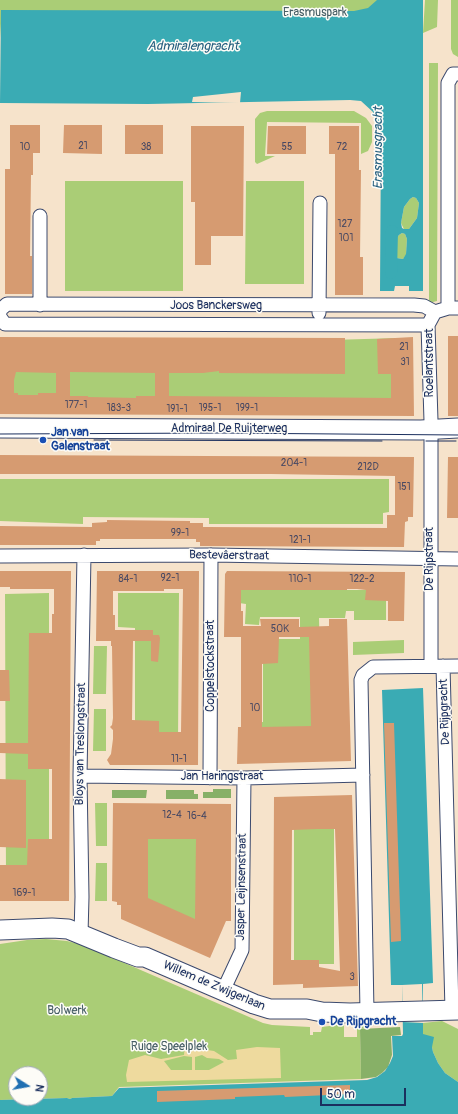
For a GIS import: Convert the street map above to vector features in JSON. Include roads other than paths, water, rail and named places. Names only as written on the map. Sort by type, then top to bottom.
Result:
[{"type":"street","points":[[453,308],[453,132],[448,83],[455,74]]},
{"type":"street","points":[[318,325],[320,203]]},
{"type":"street","points":[[40,216],[40,305]]},
{"type":"street","name":"Joos Banckersweg","points":[[0,313],[0,310],[7,304],[319,306],[414,305],[424,306],[435,312]]},
{"type":"street","name":"Roelantstraat","points":[[430,439],[428,325],[435,312],[453,308]]},
{"type":"street","name":"Joos Banckersweg","points":[[0,317],[5,324],[428,325]]},
{"type":"street","name":"Admiraal De Ruijterweg","points":[[0,428],[413,430],[430,439],[458,438]]},
{"type":"street","name":"Admiraal De Ruijterweg","points":[[430,439],[458,428]]},
{"type":"street","name":"De Rijpstraat","points":[[430,439],[430,558],[437,666]]},
{"type":"street","name":"Bloys van Treslongstraat","points":[[81,929],[82,897],[80,776],[84,555]]},
{"type":"street","name":"Bestevâerstraat","points":[[0,556],[211,555],[458,559]]},
{"type":"street","name":"Coppelstockstraat","points":[[210,778],[211,555]]},
{"type":"street","points":[[437,666],[458,666]]},
{"type":"street","name":"De Rijpgracht","points":[[367,1008],[361,684],[363,675],[373,668],[437,666],[452,774],[455,1006]]},
{"type":"street","name":"Jan Haringstraat","points":[[80,776],[244,778],[363,775]]},
{"type":"street","name":"Jasper Leijnsenstraat","points":[[223,991],[242,950],[244,778]]},
{"type":"street","name":"Willem de Zwijgerlaan","points":[[0,918],[60,920],[140,950],[145,957],[266,1008],[279,1010],[307,1009],[322,1012],[367,1008],[455,1006]]},
{"type":"street","name":"Willem de Zwijgerlaan","points":[[0,930],[58,928],[68,930],[81,929]]},
{"type":"water","name":"Admiralengracht","points":[[377,0],[423,0],[423,291],[409,291],[409,286],[395,286],[394,291],[380,291],[381,133],[373,112],[361,101],[148,104],[0,103],[1,10],[354,11],[368,8]],"holes":[[[413,197],[416,198],[419,203],[417,218],[409,229],[404,229],[402,228],[401,223],[404,207]],[[402,233],[405,234],[407,239],[406,254],[403,259],[390,257],[393,243]]]},
{"type":"water","points":[[423,688],[433,983],[423,984],[423,1034],[434,1037],[432,1047],[438,1063],[445,1073],[458,1082],[458,1114],[0,1114],[0,1100],[8,1100],[8,1106],[48,1106],[48,1099],[70,1099],[112,1096],[119,1088],[367,1080],[377,1077],[385,1071],[393,1056],[392,1036],[402,1036],[403,1034],[402,985],[391,985],[382,690]]},
{"type":"waterway","name":"Erasmusgracht","points":[[391,273],[392,231]]},
{"type":"tram line","points":[[0,434],[220,433],[458,435]]},
{"type":"tram line","points":[[94,440],[382,441]]},
{"type":"tram line","points":[[426,441],[456,441]]},
{"type":"place","name":"Jan van Galenstraat","points":[[43,440]]},
{"type":"place","name":"De Rijpgracht","points":[[322,1022]]},
{"type":"park label","name":"Erasmuspark","points":[[315,13]]},
{"type":"park label","name":"Bolwerk","points":[[67,1011]]},
{"type":"park label","name":"Ruige Speelplek","points":[[169,1047]]}]
